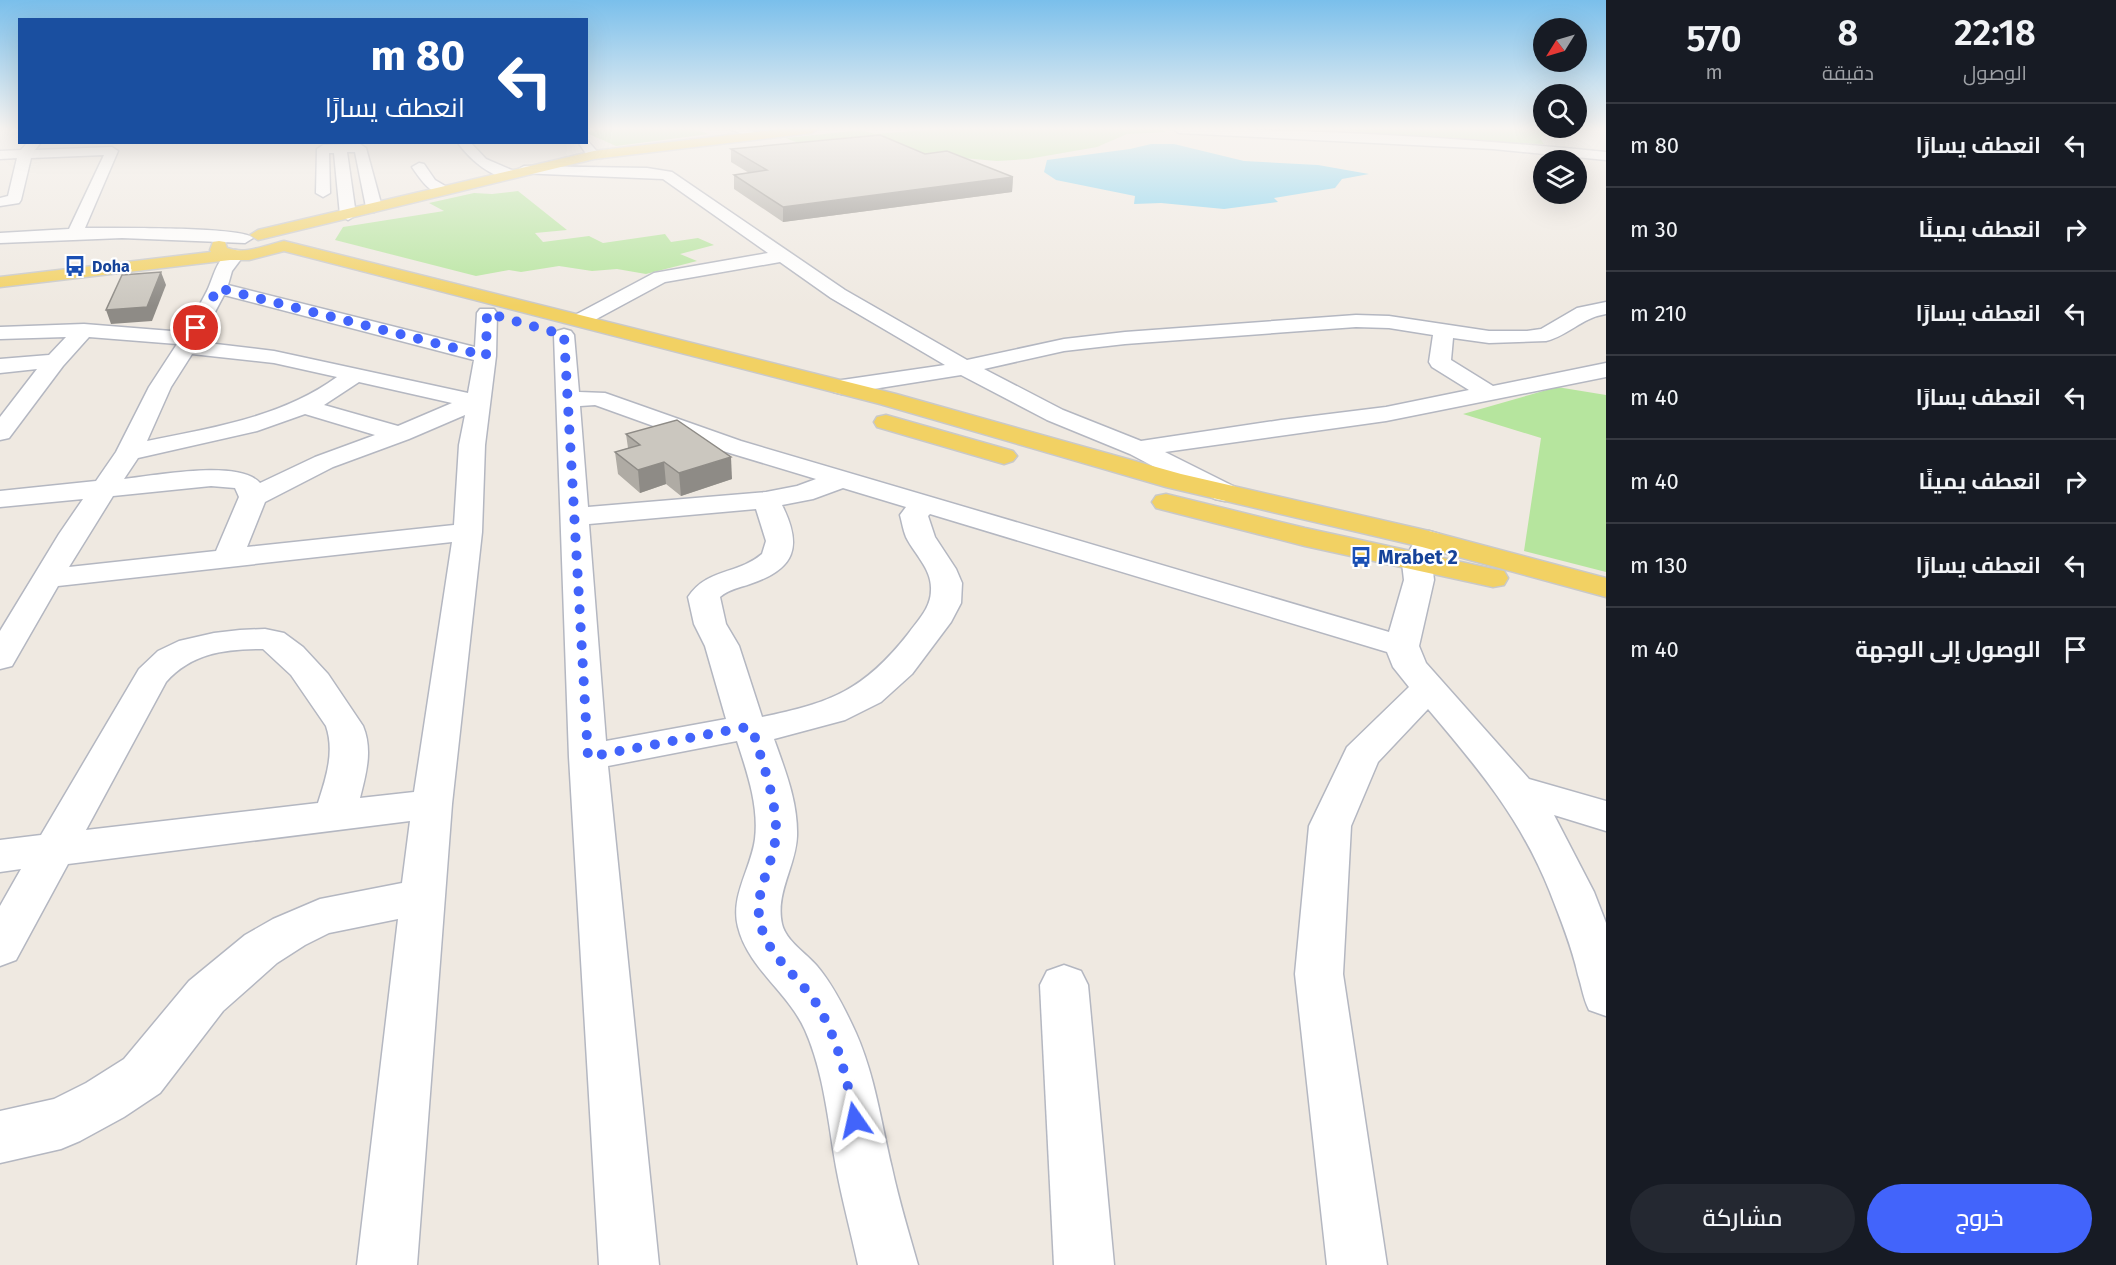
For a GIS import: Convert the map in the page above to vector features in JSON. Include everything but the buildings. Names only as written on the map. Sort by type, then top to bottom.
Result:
[{"type":"main road","points":[[235,247],[374,207],[453,188]]},
{"type":"main road","points":[[0,282],[92,271],[235,247],[284,242],[327,220]]},
{"type":"main road","points":[[284,242],[573,327],[764,387],[1030,464]]},
{"type":"main road","points":[[235,247],[487,313],[573,327],[842,387],[1225,493],[1423,551],[1524,584],[1606,605]]},
{"type":"main road","points":[[1145,496],[1305,537],[1423,551],[1606,588]]},
{"type":"street","points":[[0,202],[14,200],[17,188]]},
{"type":"street","points":[[75,233],[95,188]]},
{"type":"street","points":[[323,188],[323,193]]},
{"type":"street","points":[[345,188],[348,215]]},
{"type":"street","points":[[369,188],[374,207]]},
{"type":"street","points":[[441,188],[445,190]]},
{"type":"street","points":[[684,188],[838,294],[965,368],[1055,415],[1139,449],[1225,493]]},
{"type":"street","points":[[155,232],[235,247]]},
{"type":"street","points":[[0,238],[75,233],[155,232],[235,247]]},
{"type":"street","points":[[0,659],[103,488],[129,452],[160,387],[189,343],[218,288],[223,270],[235,247]]},
{"type":"street","points":[[629,1265],[588,757],[568,399],[573,327],[660,277],[783,256]]},
{"type":"street","points":[[218,288],[486,356]]},
{"type":"street","points":[[842,387],[965,368],[1045,348],[1125,338],[1356,321],[1444,329],[1489,337],[1546,335],[1582,313],[1606,308]]},
{"type":"street","points":[[387,1265],[432,804],[468,532],[472,445],[476,402],[486,356],[487,313]]},
{"type":"street","points":[[1582,313],[1606,324]]},
{"type":"street","points":[[1444,329],[1440,362],[1488,392]]},
{"type":"street","points":[[0,433],[12,404],[84,330]]},
{"type":"street","points":[[0,333],[84,330],[189,343],[274,357],[476,402]]},
{"type":"street","points":[[0,366],[55,361]]},
{"type":"street","points":[[1139,449],[1236,433],[1386,414],[1606,370]]},
{"type":"street","points":[[129,452],[230,429],[303,406],[343,385],[356,374]]},
{"type":"street","points":[[568,399],[597,398],[732,446],[1402,646]]},
{"type":"street","points":[[228,558],[253,497],[324,462],[400,434],[476,402]]},
{"type":"street","points":[[303,406],[400,434]]},
{"type":"street","points":[[0,499],[179,480],[228,479],[242,481],[249,486],[253,497]]},
{"type":"street","points":[[574,517],[766,500],[803,494],[842,479]]},
{"type":"street","points":[[766,500],[778,523],[781,545],[779,554],[764,567],[713,586],[704,597],[710,624],[722,646],[772,798],[776,828],[774,850],[763,879],[758,907],[760,925],[766,941],[779,960],[798,979],[817,1005],[830,1032],[847,1082],[866,1177],[888,1265]]},
{"type":"street","points":[[588,757],[801,722],[846,708],[866,696],[893,674],[934,623],[944,604],[947,589],[941,570],[920,535],[914,515],[924,503]]},
{"type":"street","points":[[48,578],[468,532]]},
{"type":"street","points":[[1423,551],[1419,580],[1402,646],[1410,667],[1515,789],[1544,832],[1572,892],[1602,974],[1606,995]]},
{"type":"street","points":[[0,947],[151,677],[163,662],[194,646],[213,642],[271,639],[280,643],[333,704],[348,734],[349,755],[335,816]]},
{"type":"street","points":[[1356,1265],[1319,974],[1330,826],[1361,756],[1429,687]]},
{"type":"street","points":[[1515,789],[1606,816]]},
{"type":"street","points":[[0,856],[432,804]]},
{"type":"street","points":[[0,1137],[61,1123],[105,1100],[142,1076],[206,996],[261,949],[290,932],[320,917],[422,897]]},
{"type":"street","points":[[1064,985],[1084,1265]]},
{"type":"green space","points":[[518,191],[567,230],[535,233],[543,242],[589,236],[603,243],[665,234],[671,242],[698,238],[714,245],[680,254],[697,261],[646,274],[617,269],[592,271],[559,266],[521,272],[509,270],[476,276],[335,240],[343,227],[444,211],[429,203],[474,193],[492,194]]},
{"type":"green space","points":[[1557,387],[1606,395],[1606,572],[1524,551],[1541,438],[1463,414]]},
{"type":"water","points":[[1096,188],[1335,188],[1274,198],[1278,202],[1224,209],[1161,203],[1134,204],[1135,196]]},
{"type":"place","name":"Doha","points":[[75,266]]},
{"type":"place","name":"Mrabet 2","points":[[1361,557]]},
{"type":"route","points":[[196,328],[218,288],[486,356],[487,313],[564,335],[588,757],[747,727],[753,731],[772,798],[776,828],[774,850],[763,879],[758,907],[760,925],[766,941],[779,960],[798,979],[817,1005],[830,1032],[847,1082],[855,1120]]}]
